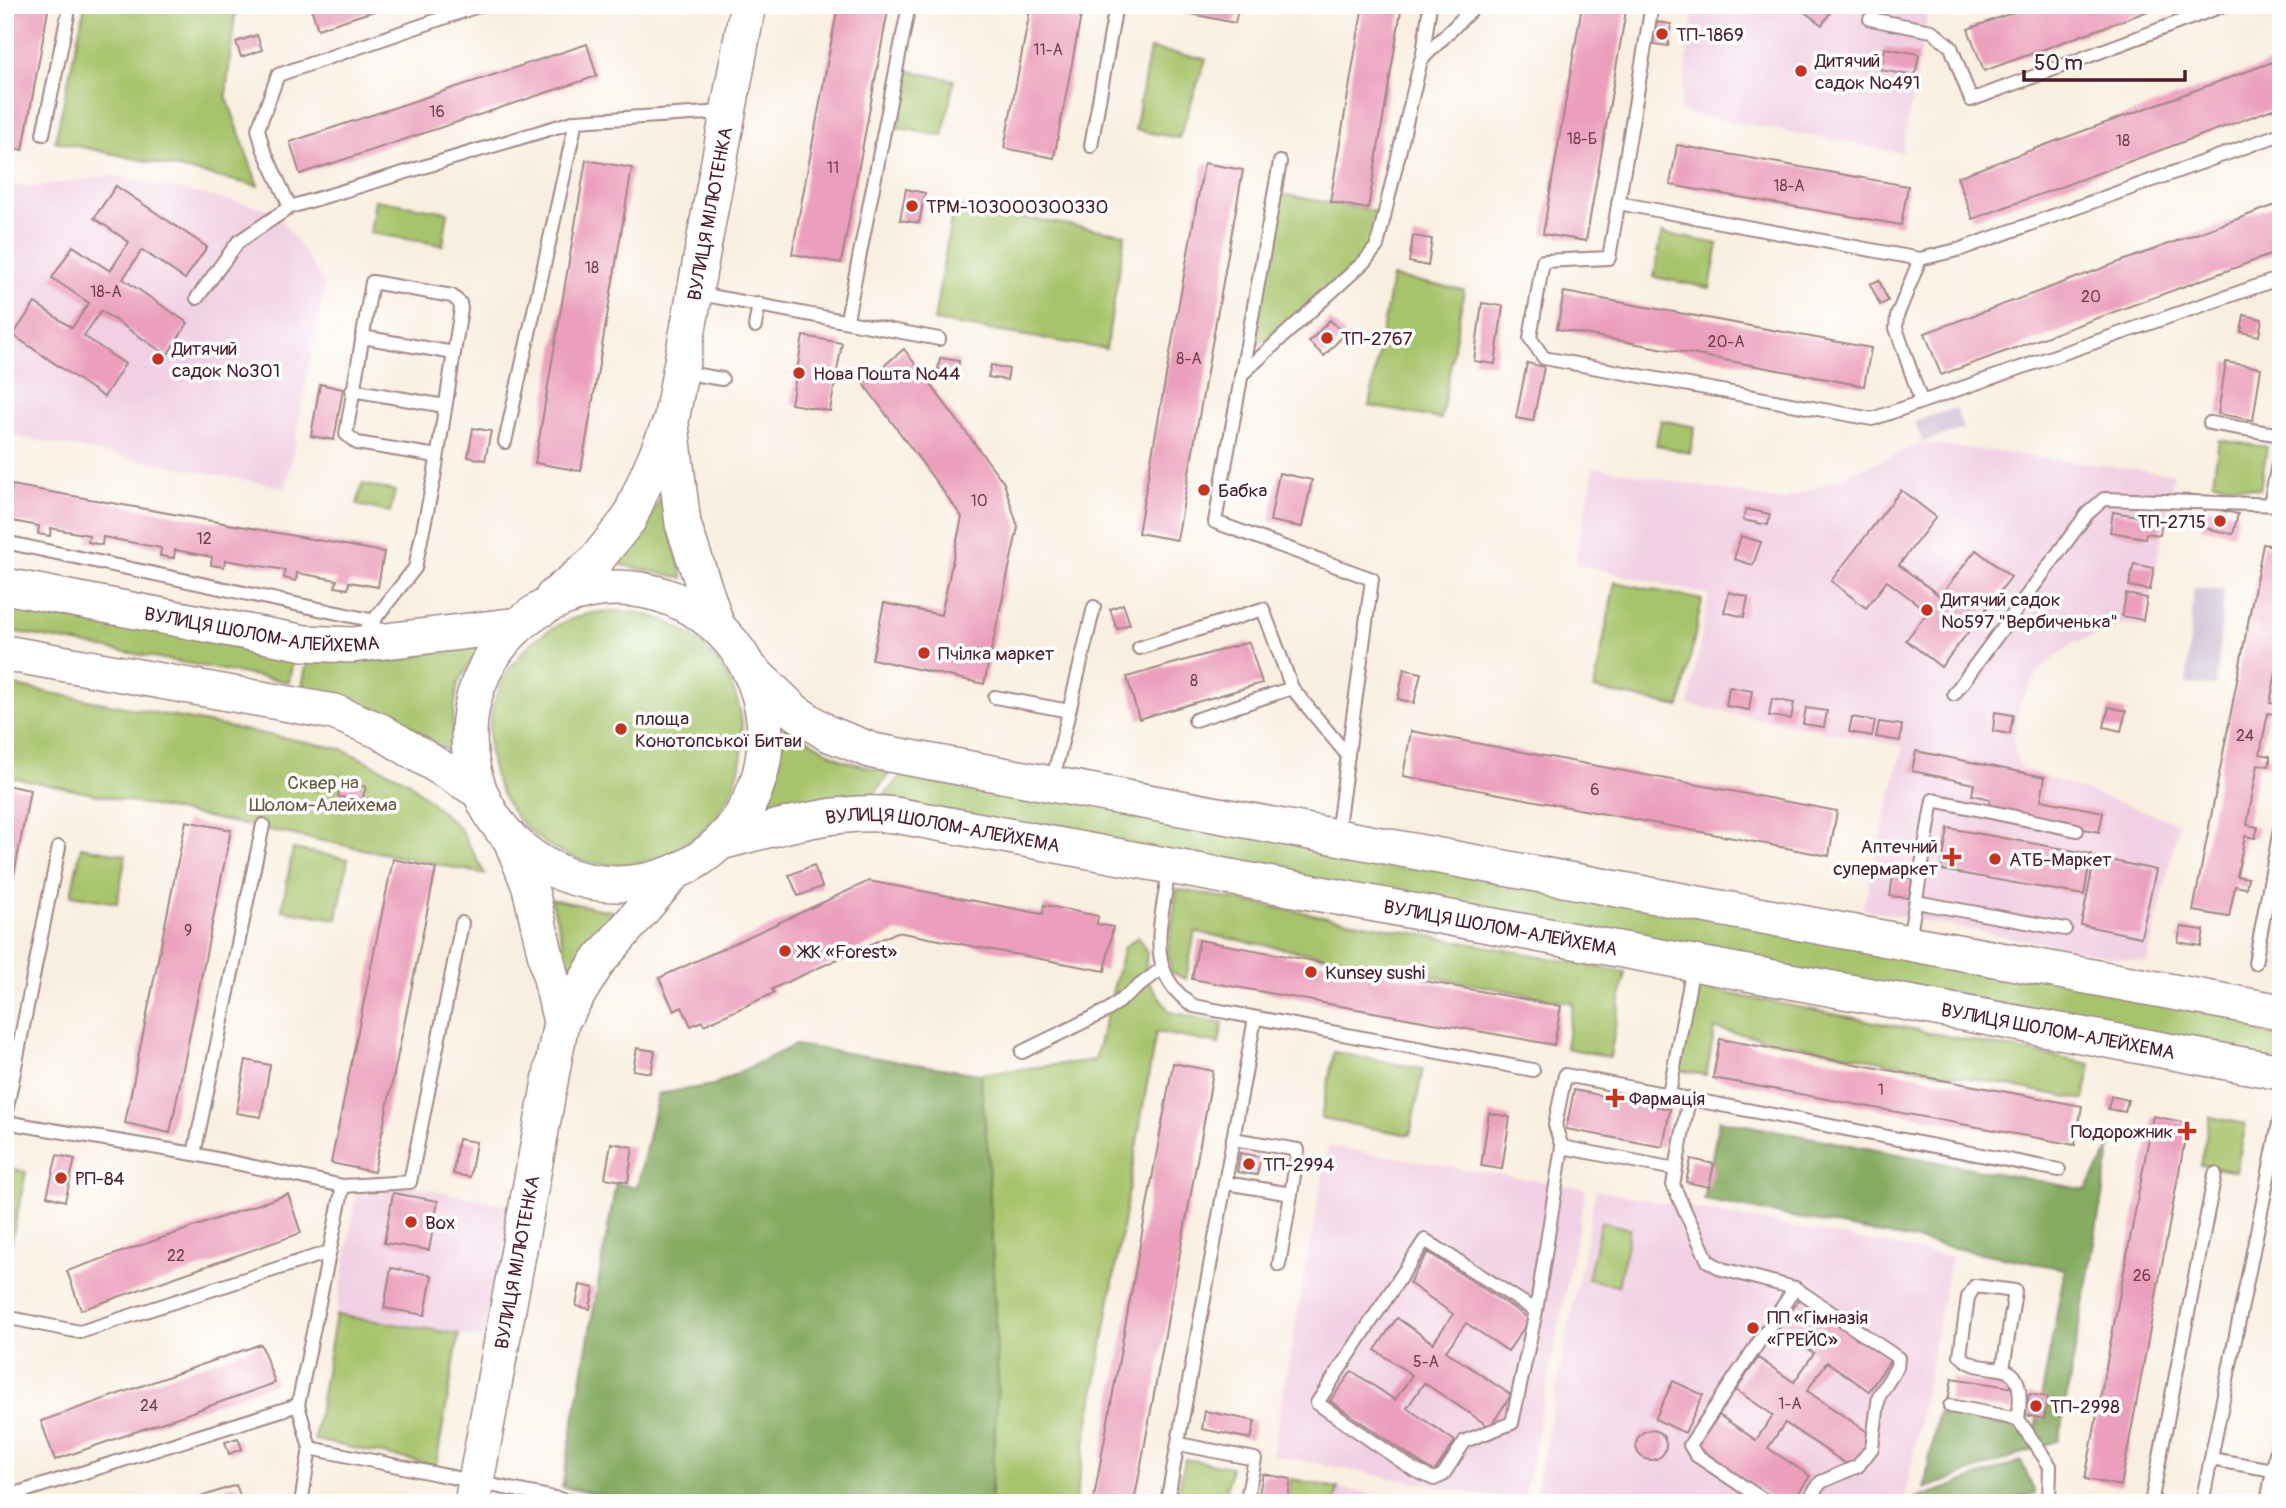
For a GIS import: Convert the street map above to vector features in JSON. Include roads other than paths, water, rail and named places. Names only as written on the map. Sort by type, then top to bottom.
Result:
[{"type":"street","name":"ВУЛИЦЯ МІЛЮТЕНКА","points":[[528,618],[593,564],[629,519],[671,421],[748,5]]},
{"type":"street","name":"ВУЛИЦЯ МІЛЮТЕНКА","points":[[671,421],[683,524],[717,626]]},
{"type":"street","name":"ВУЛИЦЯ ШОЛОМ-АЛЕЙХЕМА","points":[[5,586],[304,643],[364,633],[528,618]]},
{"type":"street","points":[[748,667],[764,711],[764,759],[749,804],[721,842],[699,861],[673,874],[631,884],[587,881],[545,866],[510,839],[492,817],[479,791],[469,749],[472,705],[487,664],[528,618],[564,597],[612,588],[661,594],[690,607],[717,626],[748,667],[794,711],[827,733],[873,751],[2281,1013]]},
{"type":"street","points":[[5,653],[334,712],[391,737],[479,791]]},
{"type":"street","name":"ВУЛИЦЯ ШОЛОМ-АЛЕЙХЕМА","points":[[721,842],[804,821],[860,811],[2281,1072]]},
{"type":"street","name":"ВУЛИЦЯ МІЛЮТЕНКА","points":[[510,839],[530,887],[561,1022]]},
{"type":"street","name":"ВУЛИЦЯ МІЛЮТЕНКА","points":[[473,1493],[561,1022],[597,963],[673,874]]},
{"type":"lane","points":[[43,134],[70,5]]},
{"type":"lane","points":[[290,207],[262,148],[258,130],[278,75],[481,5]]},
{"type":"lane","points":[[847,319],[909,5]]},
{"type":"lane","points":[[1091,146],[1116,5]]},
{"type":"lane","points":[[1241,376],[1377,246],[1422,60],[1430,5]]},
{"type":"lane","points":[[1422,60],[1476,5]]},
{"type":"lane","points":[[1652,5],[1609,258],[1543,261],[1530,338],[1544,358],[1872,419],[2281,278]]},
{"type":"lane","points":[[1870,19],[1932,31],[1951,47],[1971,100],[2225,5]]},
{"type":"lane","points":[[197,298],[238,242],[290,207],[576,121],[729,111]]},
{"type":"lane","points":[[505,442],[576,121]]},
{"type":"lane","points":[[1618,203],[1920,259],[1961,248],[2281,134]]},
{"type":"lane","points":[[1280,162],[1214,523],[1371,579],[1336,836]]},
{"type":"lane","points":[[1920,259],[1900,305],[1896,328],[1921,401]]},
{"type":"lane","points":[[5,542],[364,633],[415,568],[437,456],[461,309],[457,299],[372,282],[346,427],[351,440],[437,456]]},
{"type":"lane","points":[[695,293],[847,319],[939,339]]},
{"type":"lane","points":[[755,326],[759,304]]},
{"type":"lane","points":[[362,337],[454,353]]},
{"type":"lane","points":[[680,372],[722,379]]},
{"type":"lane","points":[[352,390],[445,406]]},
{"type":"lane","points":[[2210,424],[2281,435]]},
{"type":"lane","points":[[1954,694],[2095,505],[2104,499],[2116,498],[2275,505],[2281,450]]},
{"type":"lane","points":[[1052,783],[1094,607]]},
{"type":"lane","points":[[1139,649],[1263,609],[1292,688],[1348,756]]},
{"type":"lane","points":[[1195,720],[1292,688]]},
{"type":"lane","points":[[995,697],[1069,711]]},
{"type":"lane","points":[[1909,944],[1933,800],[2077,830]]},
{"type":"lane","points":[[2255,963],[2281,824]]},
{"type":"lane","points":[[194,1154],[263,825]]},
{"type":"lane","points":[[60,847],[5,1119],[194,1154],[343,1186],[410,1182],[461,923]]},
{"type":"lane","points":[[1169,866],[1158,954],[1161,969],[1178,996],[1195,1006],[1533,1070]]},
{"type":"lane","points":[[1916,902],[2065,929]]},
{"type":"lane","points":[[1669,1094],[1694,964]]},
{"type":"lane","points":[[1021,1052],[1108,1010],[1161,969]]},
{"type":"lane","points":[[1167,1503],[1255,1018]]},
{"type":"lane","points":[[1536,1311],[1425,1240],[1317,1403],[1425,1477],[1434,1479],[1443,1475],[1465,1441],[1513,1423],[1536,1311],[1562,1147],[1555,1125],[1565,1075],[2059,1170]]},
{"type":"lane","points":[[1689,1098],[1675,1169],[1674,1191],[1707,1261],[1722,1269],[1795,1288],[1898,1357],[1897,1367],[1879,1395],[1872,1448],[1858,1466],[1821,1482],[1806,1503]]},
{"type":"lane","points":[[2202,1503],[2281,1113]]},
{"type":"lane","points":[[1233,1139],[1298,1150],[1279,1265]]},
{"type":"lane","points":[[1562,1147],[1675,1169]]},
{"type":"lane","points":[[2151,1503],[2215,1174]]},
{"type":"lane","points":[[1226,1183],[1291,1194]]},
{"type":"lane","points":[[301,1503],[310,1448],[298,1405],[343,1186]]},
{"type":"lane","points":[[5,1317],[80,1332],[329,1252]]},
{"type":"lane","points":[[2003,1369],[2015,1291],[1975,1286],[1968,1297],[1960,1355],[1968,1362],[2003,1369],[2021,1388],[2018,1419],[2050,1466],[2049,1503]]},
{"type":"lane","points":[[1768,1503],[1696,1455],[1690,1445],[1795,1288]]},
{"type":"lane","points":[[5,1497],[298,1405]]},
{"type":"lane","points":[[1950,1406],[2018,1419]]},
{"type":"lane","points":[[2267,1503],[2281,1425]]},
{"type":"lane","points":[[1179,1444],[1255,1459],[1246,1503]]},
{"type":"lane","points":[[310,1448],[473,1493],[579,1503]]},
{"type":"lane","points":[[2211,1459],[2273,1470]]},
{"type":"place","name":"ТП-1869","points":[[1662,34]]},
{"type":"place","name":"Дитячий садок №491","points":[[1801,71]]},
{"type":"place","name":"ТРМ-103000300330","points":[[912,206]]},
{"type":"place","name":"ТП-2767","points":[[1327,338]]},
{"type":"place","name":"Дитячий садок №301","points":[[158,359]]},
{"type":"place","name":"Нова Пошта №44","points":[[799,373]]},
{"type":"place","name":"Бабка","points":[[1204,490]]},
{"type":"place","name":"ТП-2715","points":[[2220,521]]},
{"type":"place","name":"Дитячий садок №597 \"Вербиченька\"","points":[[1927,610]]},
{"type":"place","name":"Пчілка маркет","points":[[924,653]]},
{"type":"place","name":"площа Конотопської Битви","points":[[621,729]]},
{"type":"place","name":"Аптечний супермаркет","points":[[1952,857]]},
{"type":"place","name":"АТБ-Маркет","points":[[1995,859]]},
{"type":"place","name":"ЖК «Forest»","points":[[785,951]]},
{"type":"place","name":"Kunsey sushi","points":[[1311,972]]},
{"type":"place","name":"Фармація","points":[[1615,1098]]},
{"type":"place","name":"Подорожник","points":[[2187,1131]]},
{"type":"place","name":"ТП-2994","points":[[1249,1164]]},
{"type":"place","name":"РП-84","points":[[61,1178]]},
{"type":"place","name":"Box","points":[[411,1222]]},
{"type":"place","name":"ПП «Гімназія «ГРЕЙС»","points":[[1753,1328]]},
{"type":"place","name":"ТП-2998","points":[[2036,1406]]},
{"type":"park label","name":"Сквер на Шолом-Алейхема","points":[[323,793]]}]
